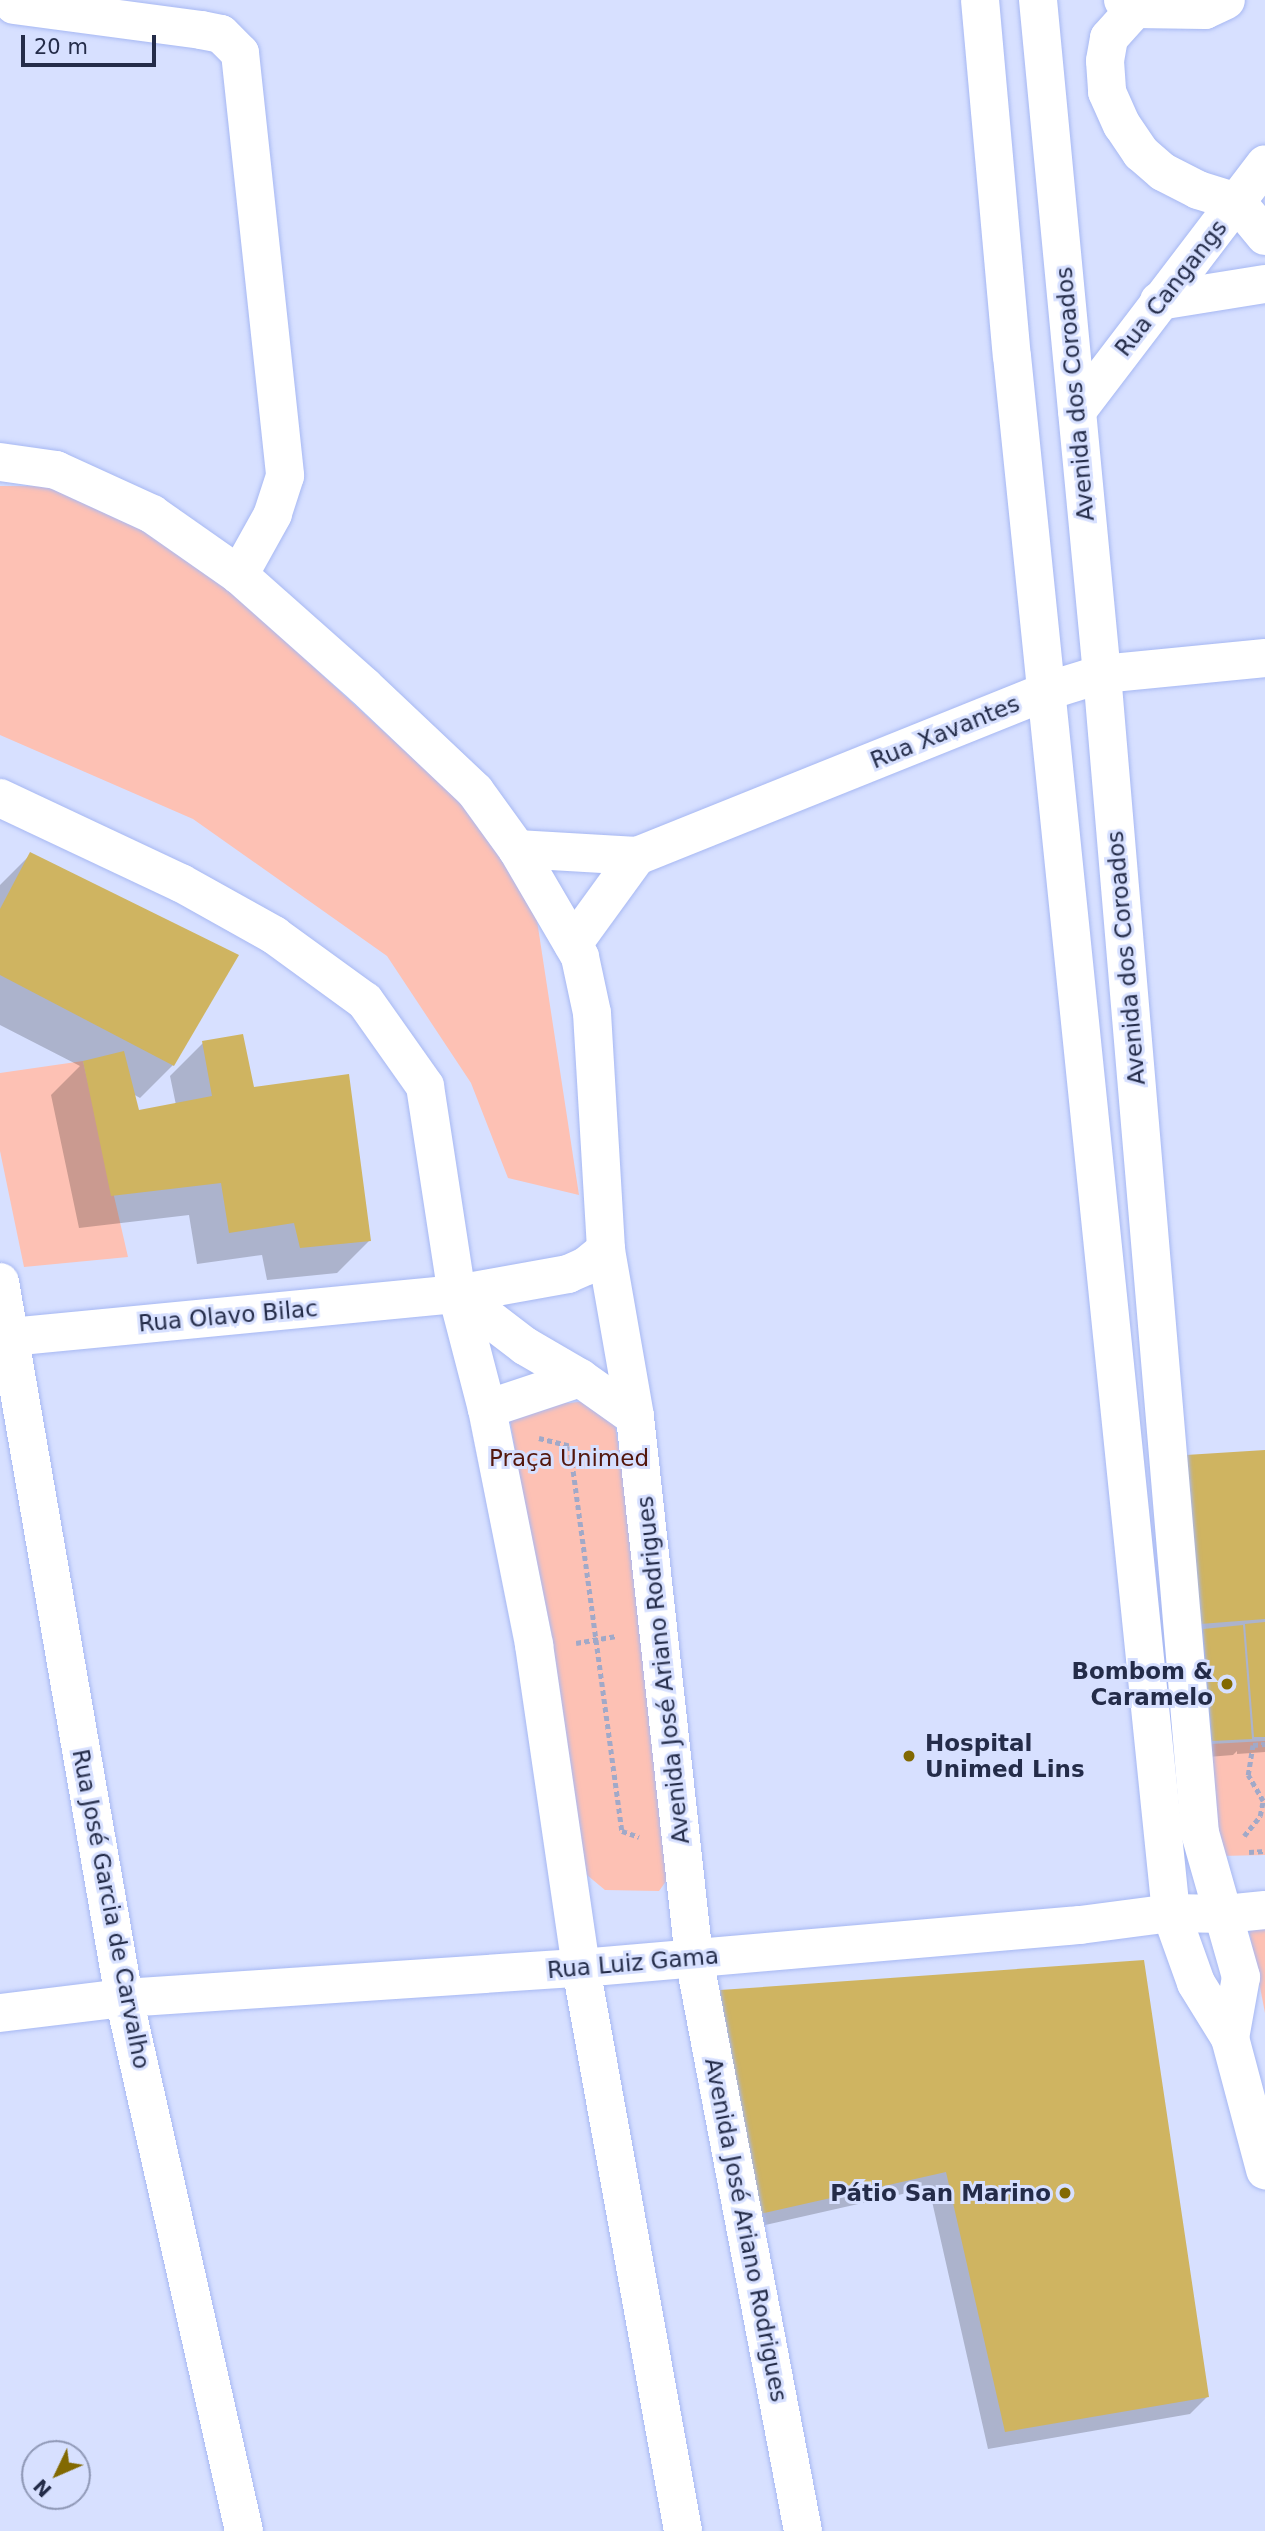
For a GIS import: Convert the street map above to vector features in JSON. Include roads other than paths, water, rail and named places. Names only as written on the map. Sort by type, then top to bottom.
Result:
[{"type":"street","points":[[980,0],[1171,1913],[1196,1983],[1230,2038],[1265,2170]]},
{"type":"street","name":"Avenida dos Coroados","points":[[1038,0],[1102,674],[1200,1833],[1241,1978],[1230,2038]]},
{"type":"street","points":[[1226,0],[1205,10],[1129,4],[1110,38],[1105,61],[1107,92],[1122,125],[1141,153],[1163,172],[1198,190],[1237,202],[1265,236]]},
{"type":"street","points":[[14,5],[221,34],[240,53],[285,476],[273,514],[239,575]]},
{"type":"street","name":"Rua Cangangs","points":[[1076,411],[1265,164]]},
{"type":"street","points":[[1159,301],[1265,284]]},
{"type":"street","name":"Avenida José Ariano Rodrigues","points":[[0,462],[56,470],[152,514],[239,575],[364,686],[475,791],[517,849],[580,957],[592,1013],[606,1250],[635,1417],[694,1958],[803,2531]]},
{"type":"street","name":"Rua Xavantes","points":[[517,849],[637,856],[1047,691],[1102,674],[1265,658]]},
{"type":"street","points":[[0,798],[181,883],[274,935],[365,1002],[425,1086],[457,1294],[487,1409],[534,1645],[581,1968],[683,2531]]},
{"type":"street","points":[[573,944],[637,856]]},
{"type":"street","name":"Rua Olavo Bilac","points":[[4,1338],[457,1294],[569,1274],[586,1266],[606,1250]]},
{"type":"street","name":"Rua José Garcia de Carvalho","points":[[0,1282],[4,1338],[124,1998],[244,2531]]},
{"type":"street","points":[[457,1294],[525,1346],[580,1378],[635,1417]]},
{"type":"street","points":[[487,1409],[580,1378]]},
{"type":"street","name":"Rua Luiz Gama","points":[[0,2013],[124,1998],[581,1968],[1080,1925],[1171,1913],[1225,1914],[1265,1910]]},
{"type":"place","name":"Bombom & Caramelo","points":[[1227,1684]]},
{"type":"place","name":"Hospital Unimed Lins","points":[[909,1756]]},
{"type":"place","name":"Pátio San Marino","points":[[1065,2193]]},
{"type":"park label","name":"Praça Unimed","points":[[569,1458]]}]
